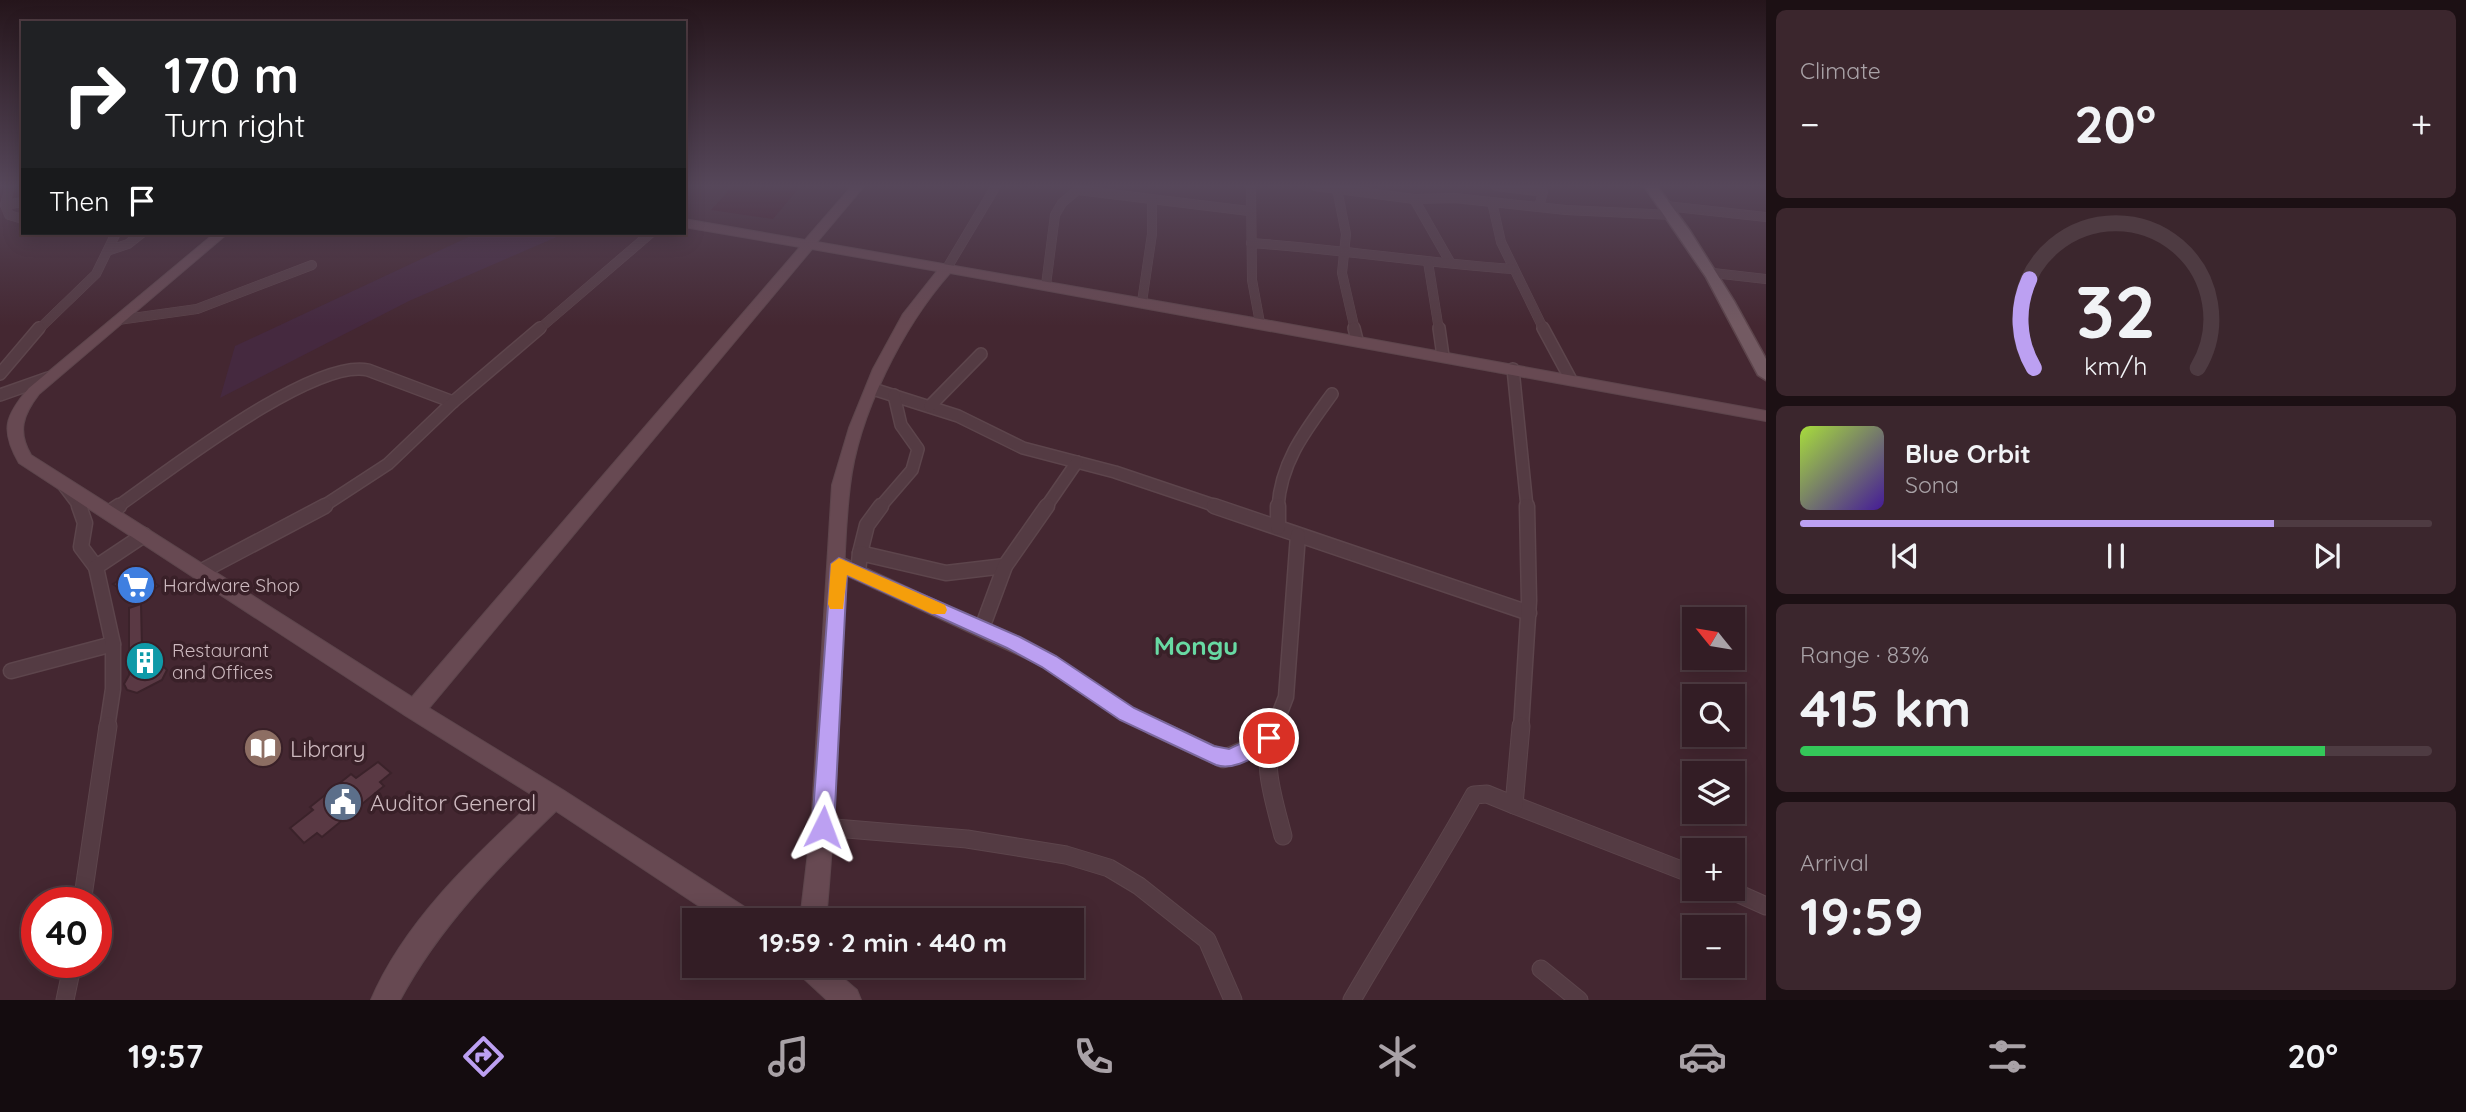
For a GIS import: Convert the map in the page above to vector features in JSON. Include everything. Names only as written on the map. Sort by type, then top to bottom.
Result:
[{"type":"main road","points":[[742,233],[1357,340],[1766,416]]},
{"type":"main road","points":[[414,710],[820,233]]},
{"type":"main road","points":[[1685,233],[1713,273],[1766,375]]},
{"type":"main road","points":[[220,235],[48,378],[15,415],[14,440],[25,459],[414,710],[555,797],[724,908]]},
{"type":"main road","points":[[814,908],[823,827],[839,564],[841,485],[853,440],[873,389],[908,317],[947,268]]},
{"type":"main road","points":[[385,1000],[421,940],[449,903],[480,869],[555,797]]},
{"type":"main road","points":[[820,978],[835,995]]},
{"type":"street","points":[[947,268],[968,233]]},
{"type":"street","points":[[1046,285],[1053,233]]},
{"type":"street","points":[[1142,302],[1152,233]]},
{"type":"street","points":[[1250,233],[1252,280],[1260,323]]},
{"type":"street","points":[[1346,233],[1342,273],[1357,340]]},
{"type":"street","points":[[1435,233],[1450,262]]},
{"type":"street","points":[[1500,233],[1513,268],[1570,379]]},
{"type":"street","points":[[0,374],[53,312],[96,274],[115,235]]},
{"type":"street","points":[[110,250],[128,244],[139,235]]},
{"type":"street","points":[[202,571],[360,485],[417,439],[453,402],[649,235]]},
{"type":"street","points":[[1251,243],[1428,262],[1513,268]]},
{"type":"street","points":[[1428,262],[1443,356]]},
{"type":"street","points":[[118,320],[197,309],[312,265]]},
{"type":"street","points":[[1713,273],[1766,279]]},
{"type":"street","points":[[930,406],[981,354]]},
{"type":"street","points":[[110,512],[256,412],[287,394],[335,373],[355,368],[453,402]]},
{"type":"street","points":[[1513,369],[1524,445],[1530,538],[1529,613],[1514,804]]},
{"type":"street","points":[[0,395],[48,378]]},
{"type":"street","points":[[873,389],[930,406],[1023,448],[1077,462],[1278,527],[1529,613]]},
{"type":"street","points":[[1278,527],[1276,493],[1281,474],[1301,434],[1332,394]]},
{"type":"street","points":[[858,572],[866,526],[907,478],[916,461],[918,449],[901,425],[894,395]]},
{"type":"street","points":[[982,628],[1005,566],[1077,462]]},
{"type":"street","points":[[61,482],[84,517],[84,530],[79,546],[81,555],[96,567],[113,644],[113,690],[84,887]]},
{"type":"street","points":[[96,567],[144,535]]},
{"type":"street","points":[[1283,836],[1268,774],[1269,738],[1286,697],[1298,536]]},
{"type":"street","points":[[860,553],[946,573],[1005,566]]},
{"type":"street","points":[[839,564],[1049,661],[1127,714],[1223,759],[1269,738]]},
{"type":"street","points":[[11,671],[113,644]]},
{"type":"street","points":[[1352,1000],[1402,913],[1431,873],[1474,795],[1487,794],[1682,869]]},
{"type":"street","points":[[823,827],[967,839],[1066,855],[1109,868],[1139,886],[1207,940],[1233,1000]]},
{"type":"street","points":[[1745,897],[1766,906]]},
{"type":"street","points":[[1541,969],[1578,1000]]},
{"type":"street","points":[[65,1000],[70,978]]},
{"type":"shaded area","points":[[473,235],[561,235],[409,301],[220,398],[235,346]]},
{"type":"building","name":"Hardware Shop","points":[[135,571],[159,586],[141,597],[141,603],[113,584]]},
{"type":"building","name":"Restaurant and Offices","points":[[141,604],[142,648],[151,645],[151,657],[160,654],[161,664],[167,670],[162,680],[137,693],[127,690],[124,684],[129,675],[129,608]]},
{"type":"building","points":[[378,762],[391,773],[380,782],[384,786],[322,837],[317,833],[304,843],[290,828],[313,810],[310,807],[351,774],[356,778]]},
{"type":"slow traffic","points":[[837,604],[839,564],[938,610]]},
{"type":"place","name":"Hardware Shop","points":[[136,585]]},
{"type":"place","name":"Restaurant and Offices","points":[[145,661]]},
{"type":"place","name":"Library","points":[[263,748]]},
{"type":"place","name":"Auditor General","points":[[343,802]]},
{"type":"district","name":"Mongu","points":[[1196,645]]},
{"type":"route","points":[[823,827],[839,564],[1014,643],[1049,661],[1127,714],[1223,759],[1269,738]]}]
